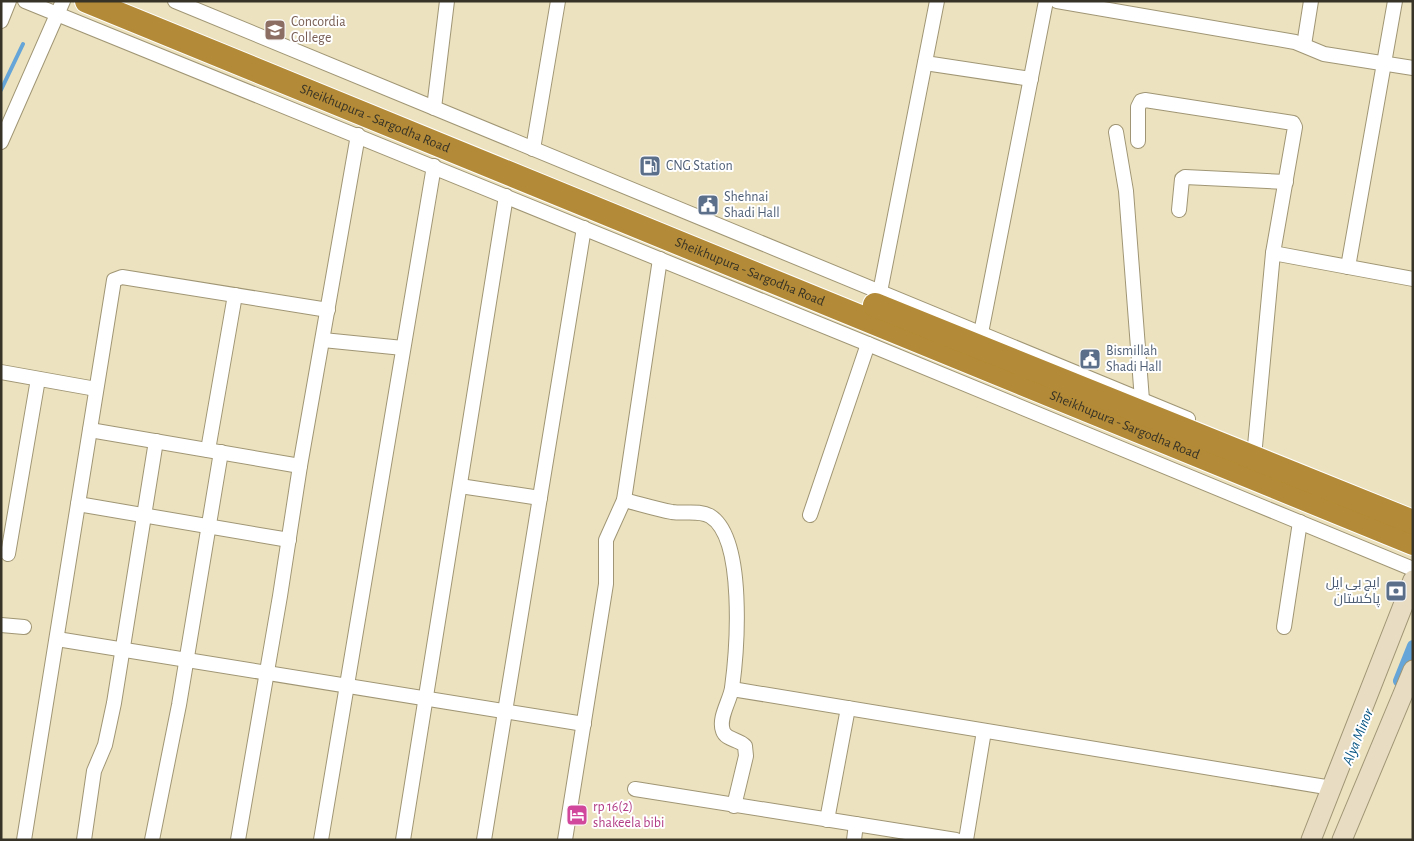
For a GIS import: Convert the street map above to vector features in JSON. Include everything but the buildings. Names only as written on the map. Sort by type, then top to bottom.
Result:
[{"type":"highway","name":"Sheikhupura - Sargodha Road","points":[[87,1],[1413,543]]},
{"type":"highway","name":"Sheikhupura - Sargodha Road","points":[[131,1],[1413,522]]},
{"type":"street","points":[[1,21],[9,1]]},
{"type":"street","points":[[25,1],[58,16],[434,166],[1413,569]]},
{"type":"street","points":[[1,142],[63,1]]},
{"type":"street","points":[[175,1],[1255,446],[1413,513]]},
{"type":"street","points":[[434,108],[447,1]]},
{"type":"street","points":[[533,149],[558,1]]},
{"type":"street","points":[[880,292],[937,1]]},
{"type":"street","points":[[981,333],[1046,1]]},
{"type":"street","points":[[1057,1],[1304,45],[1324,54],[1413,68]]},
{"type":"street","points":[[1304,45],[1311,1]]},
{"type":"street","points":[[1348,266],[1396,1]]},
{"type":"street","points":[[925,63],[1030,79]]},
{"type":"street","points":[[1138,141],[1138,107],[1141,101],[1145,100],[1293,123],[1295,127],[1273,253],[1255,446]]},
{"type":"street","points":[[1116,132],[1126,192],[1142,400]]},
{"type":"street","points":[[238,840],[268,673],[300,466],[358,135]]},
{"type":"street","points":[[321,840],[434,166]]},
{"type":"street","points":[[1179,210],[1182,179],[1185,177],[1286,182]]},
{"type":"street","points":[[403,840],[506,196]]},
{"type":"street","points":[[484,840],[584,228]]},
{"type":"street","points":[[1273,253],[1413,279]]},
{"type":"street","points":[[566,840],[606,584],[606,540],[624,500],[660,259]]},
{"type":"street","points":[[24,840],[112,286],[116,278],[122,277],[328,310]]},
{"type":"street","points":[[152,840],[187,659],[208,526],[214,451],[235,295]]},
{"type":"street","points":[[323,340],[403,348]]},
{"type":"street","points":[[810,515],[868,344]]},
{"type":"street","points":[[1,372],[96,390]]},
{"type":"street","points":[[8,554],[38,379]]},
{"type":"street","points":[[90,430],[300,466]]},
{"type":"street","points":[[84,840],[94,771],[107,738],[156,441]]},
{"type":"street","points":[[460,486],[540,498]]},
{"type":"street","points":[[624,500],[674,512],[707,515],[714,519],[721,530],[729,551],[738,598],[732,689],[726,704],[722,729],[726,736],[744,746],[746,756],[734,806]]},
{"type":"street","points":[[78,504],[289,540]]},
{"type":"street","points":[[1284,627],[1300,522]]},
{"type":"street","points":[[1310,840],[1413,580]]},
{"type":"street","points":[[1,625],[24,627]]},
{"type":"street","points":[[57,639],[584,724]]},
{"type":"street","points":[[1342,840],[1413,670]]},
{"type":"street","points":[[732,689],[1332,788]]},
{"type":"street","points":[[827,820],[848,708]]},
{"type":"street","points":[[966,840],[984,731]]},
{"type":"street","points":[[635,789],[956,840]]},
{"type":"street","points":[[854,840],[856,824]]},
{"type":"waterway","points":[[1,90],[23,44]]},
{"type":"waterway","name":"Alya Minor","points":[[1399,681],[1413,646]]},
{"type":"place","name":"Concordia College","points":[[275,30]]},
{"type":"place","name":"CNG Station","points":[[650,166]]},
{"type":"place","name":"Shehnai Shadi Hall","points":[[708,205]]},
{"type":"place","name":"Bismillah Shadi Hall","points":[[1090,359]]},
{"type":"place","name":"ایچ بی ایل پاکستان","points":[[1396,591]]},
{"type":"place","name":"rp 16(2) shakeela bibi","points":[[577,815]]}]
